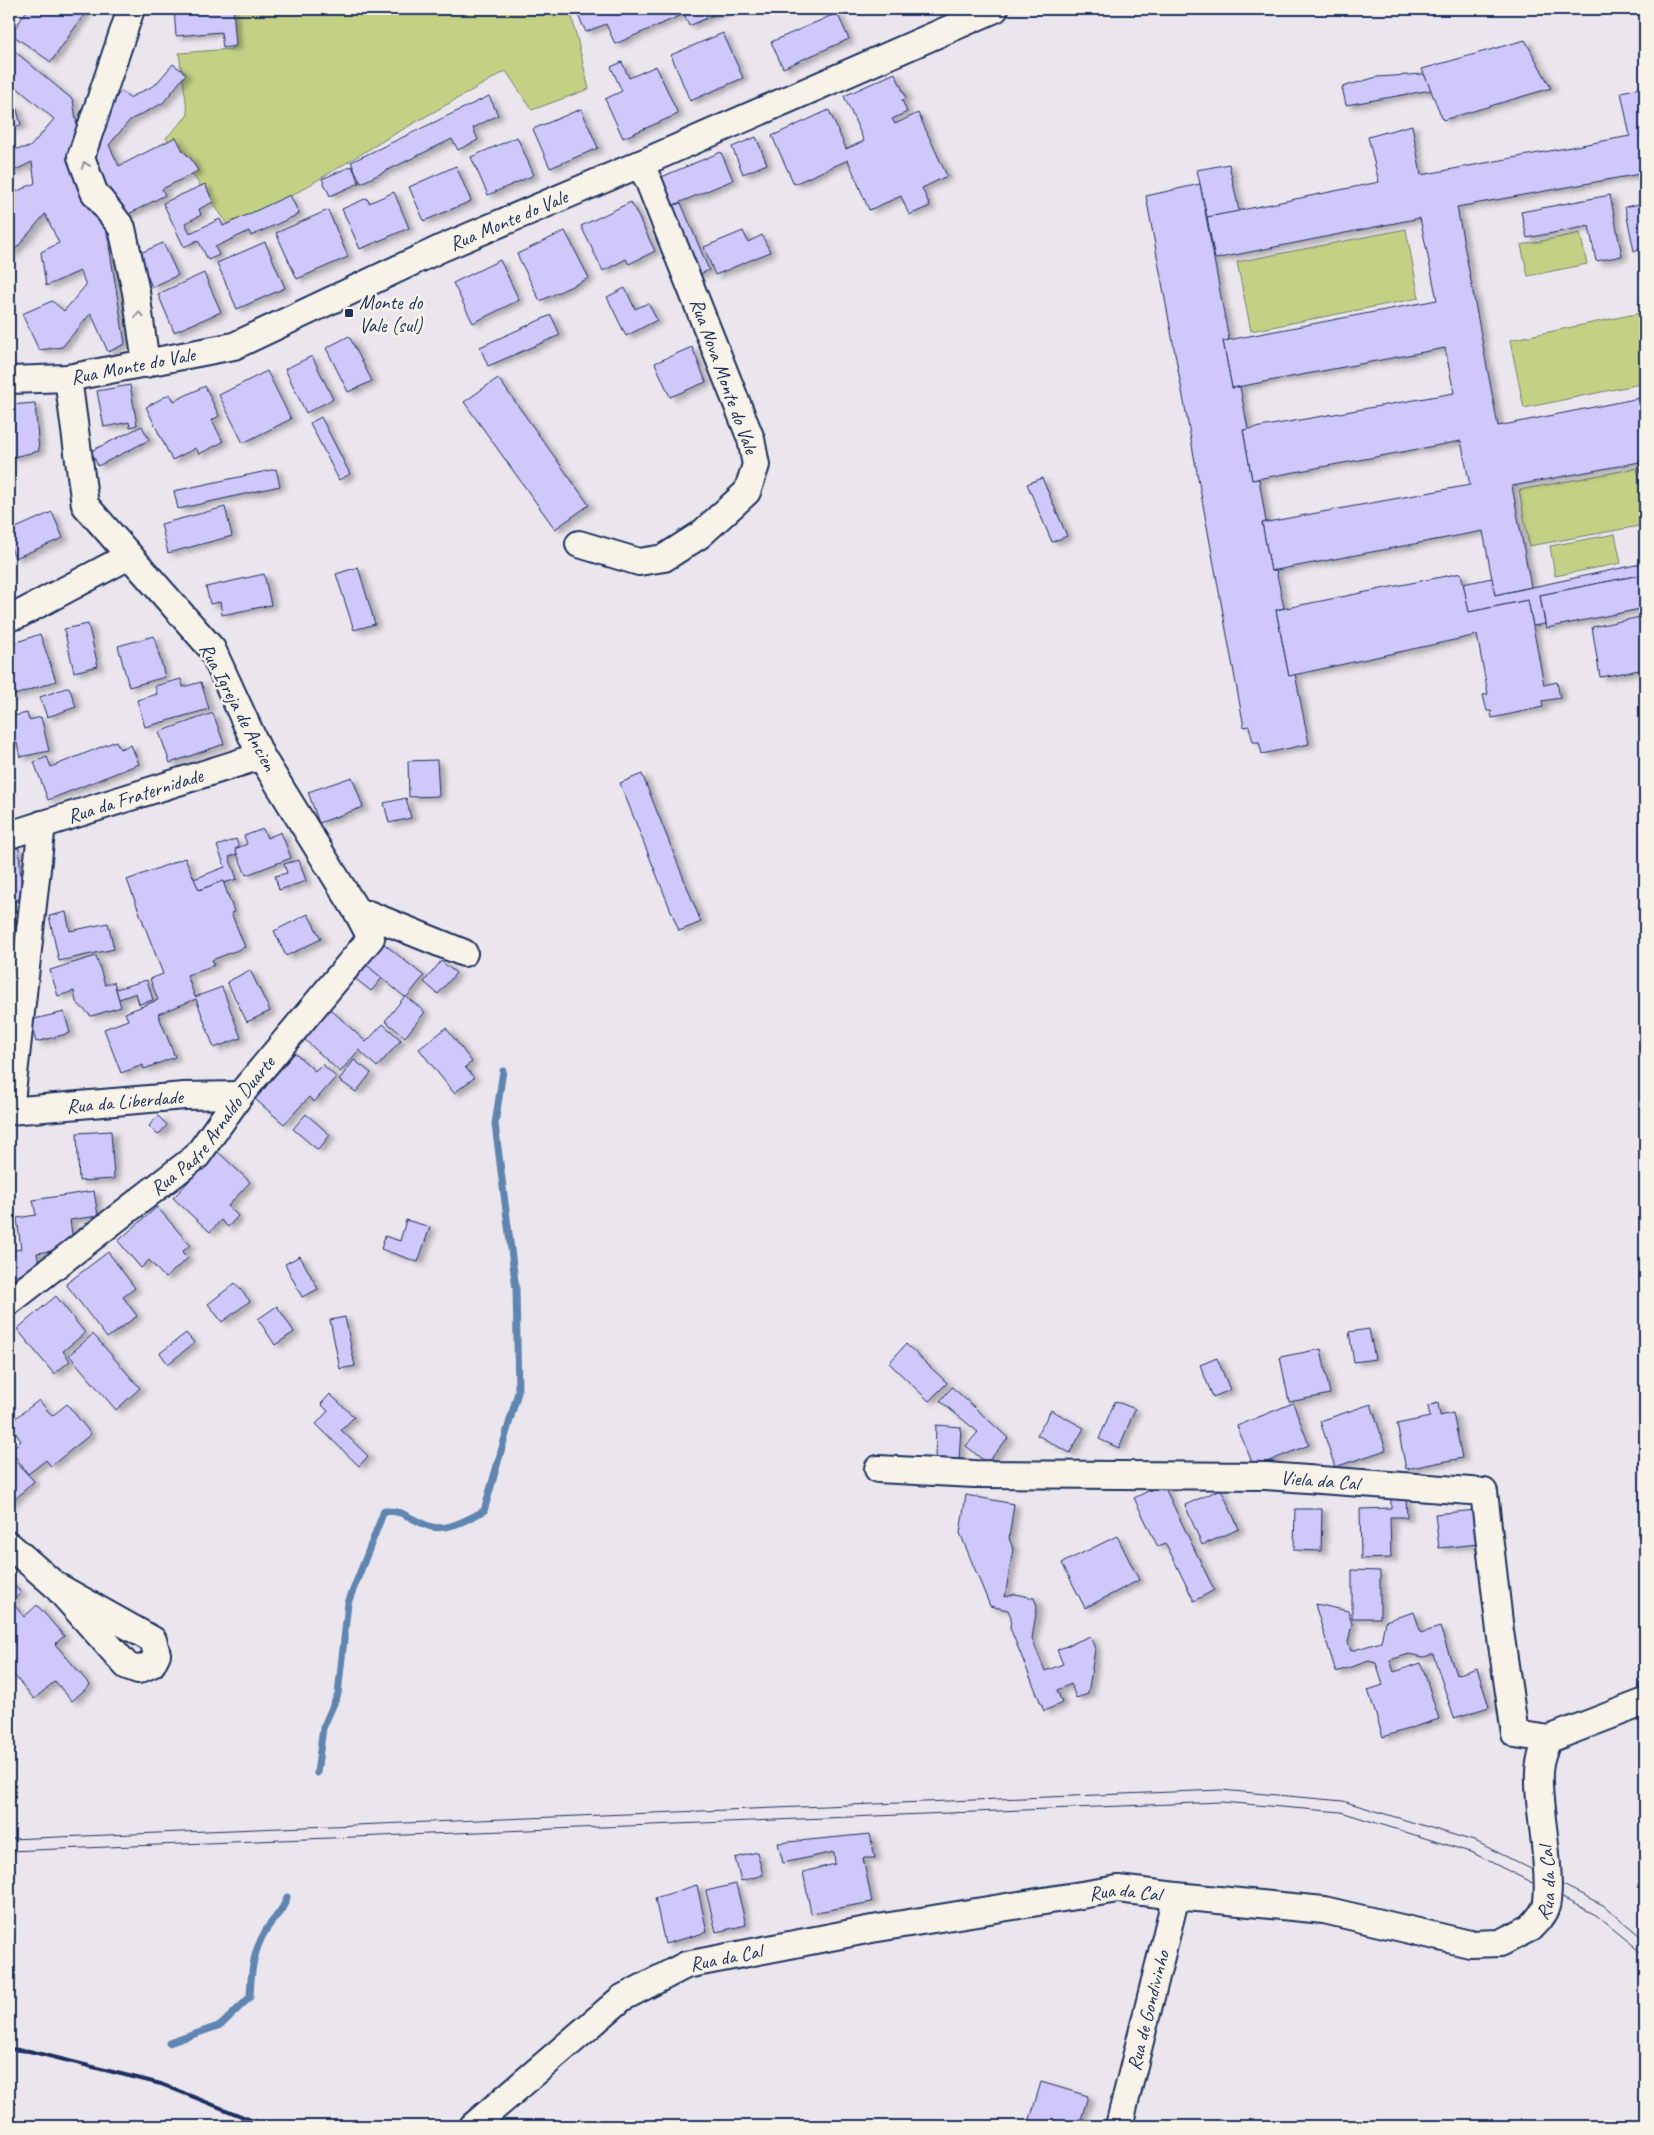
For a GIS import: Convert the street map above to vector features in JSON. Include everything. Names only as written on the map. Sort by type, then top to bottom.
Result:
[{"type":"street","points":[[131,9],[82,157],[94,192],[122,228],[136,292],[146,364]]},
{"type":"street","name":"Rua Monte do Vale","points":[[9,380],[68,378],[234,346],[442,248],[995,9]]},
{"type":"street","name":"Rua Nova Monte do Vale","points":[[579,544],[638,562],[664,558],[700,535],[747,492],[756,465],[751,439],[649,182],[640,164]]},
{"type":"street","name":"Rua Igreja de Ancien","points":[[68,378],[85,505],[212,649],[262,756],[359,914]]},
{"type":"street","points":[[9,617],[18,615],[129,556]]},
{"type":"street","name":"Rua da Fraternidade","points":[[9,835],[262,756]]},
{"type":"street","points":[[9,1110],[42,824]]},
{"type":"street","points":[[359,914],[368,914],[464,953]]},
{"type":"street","name":"Rua Padre Arnaldo Duarte","points":[[9,1302],[197,1156],[240,1095],[371,938],[359,914]]},
{"type":"street","name":"Rua da Liberdade","points":[[9,1110],[184,1096],[240,1095]]},
{"type":"street","name":"Viela da Cal","points":[[878,1469],[974,1474],[1266,1476],[1484,1492],[1500,1631],[1515,1734],[1549,1739]]},
{"type":"street","points":[[9,1545],[55,1585]]},
{"type":"street","points":[[1549,1739],[1645,1702]]},
{"type":"street","name":"Rua da Cal","points":[[473,2126],[622,1998],[686,1965],[872,1929],[1118,1889],[1324,1910],[1470,1944],[1500,1944],[1530,1928],[1540,1918],[1546,1906],[1548,1886],[1538,1764],[1542,1750],[1549,1739]]},
{"type":"street","name":"Rua de Gondivinho","points":[[1119,2126],[1176,1896]]},
{"type":"green space","points":[[232,9],[570,9],[589,89],[532,110],[506,71],[386,139],[233,231],[166,138],[188,115],[179,53],[232,49]]},
{"type":"green space","points":[[1406,229],[1419,298],[1251,331],[1237,262]]},
{"type":"green space","points":[[1580,233],[1587,264],[1528,276],[1521,245]]},
{"type":"green space","points":[[1645,312],[1645,383],[1524,408],[1510,340]]},
{"type":"green space","points":[[1637,468],[1645,509],[1645,525],[1529,546],[1519,490]]},
{"type":"green space","points":[[1615,534],[1621,563],[1555,576],[1550,546]]},
{"type":"building","points":[[28,9],[87,10],[51,62],[11,34]]},
{"type":"building","points":[[174,9],[233,9],[236,46],[223,48],[221,32],[176,36]]},
{"type":"building","points":[[575,9],[727,9],[689,26],[684,14],[615,44],[606,24],[586,32]]},
{"type":"building","points":[[837,13],[849,39],[783,68],[771,42]]},
{"type":"building","points":[[723,33],[743,78],[690,101],[671,55]]},
{"type":"building","points":[[1525,40],[1551,88],[1443,120],[1422,69]]},
{"type":"building","points":[[12,49],[73,100],[88,198],[101,196],[125,344],[108,352],[91,313],[62,347],[39,350],[22,314],[52,301],[64,311],[86,285],[80,271],[46,286],[41,252],[59,243],[45,214],[9,257],[9,195],[35,183],[32,162],[9,173],[9,150],[30,147],[54,119],[9,81],[9,52]]},
{"type":"building","points":[[622,62],[629,78],[656,66],[678,114],[623,138],[605,99],[622,91],[611,67]]},
{"type":"building","points":[[173,64],[186,74],[163,103],[130,120],[109,145],[119,166],[176,137],[183,151],[191,159],[198,171],[162,189],[165,195],[121,218],[82,140],[121,91],[129,98],[155,85]]},
{"type":"building","points":[[895,73],[906,98],[902,100],[907,112],[892,119],[895,124],[918,113],[947,176],[922,188],[930,206],[909,215],[901,196],[869,210],[848,160],[794,184],[772,136],[829,110],[846,149],[864,141],[844,96]]},
{"type":"building","points":[[1424,74],[1431,90],[1346,105],[1342,87],[1377,77]]},
{"type":"building","points":[[1645,87],[1645,173],[1457,207],[1498,426],[1645,397],[1645,461],[1512,486],[1531,587],[1495,595],[1483,531],[1271,571],[1262,523],[1470,485],[1461,441],[1252,480],[1243,430],[1454,393],[1445,348],[1232,388],[1223,341],[1437,300],[1420,218],[1215,259],[1207,217],[1379,182],[1368,137],[1412,125],[1421,175],[1630,136],[1621,92]]},
{"type":"building","points":[[489,96],[498,115],[473,128],[478,140],[458,150],[452,139],[361,183],[351,162]]},
{"type":"building","points":[[16,106],[21,125],[9,128],[9,108]]},
{"type":"building","points":[[581,109],[598,148],[550,168],[533,129]]},
{"type":"building","points":[[517,137],[534,175],[488,195],[471,157]]},
{"type":"building","points":[[756,137],[767,164],[743,174],[732,147]]},
{"type":"building","points":[[721,152],[733,180],[671,206],[659,178]]},
{"type":"building","points":[[1229,164],[1239,211],[1207,217],[1197,170]]},
{"type":"building","points":[[352,166],[359,183],[330,196],[322,179]]},
{"type":"building","points":[[456,166],[471,201],[424,221],[409,187]]},
{"type":"building","points":[[205,184],[213,202],[199,209],[201,215],[185,223],[190,233],[220,219],[223,226],[290,195],[299,214],[251,236],[249,231],[215,247],[219,255],[208,260],[198,240],[184,247],[163,203]]},
{"type":"building","points":[[1200,184],[1229,340],[1223,341],[1232,388],[1240,387],[1248,429],[1243,430],[1252,480],[1259,479],[1266,522],[1262,523],[1271,571],[1276,570],[1284,608],[1276,610],[1289,676],[1295,674],[1309,744],[1262,754],[1259,742],[1253,742],[1249,726],[1244,727],[1146,196]]},
{"type":"building","points":[[394,192],[409,228],[360,249],[342,209],[367,198],[369,203]]},
{"type":"building","points":[[1610,195],[1622,256],[1596,261],[1589,226],[1527,238],[1521,212]]},
{"type":"building","points":[[631,202],[655,251],[629,264],[626,259],[603,271],[581,226]]},
{"type":"building","points":[[681,203],[709,270],[696,276],[671,206]]},
{"type":"building","points":[[1645,203],[1645,249],[1634,251],[1625,207]]},
{"type":"building","points":[[328,210],[348,257],[297,279],[276,233]]},
{"type":"building","points":[[565,231],[589,278],[540,301],[517,254]]},
{"type":"building","points":[[743,231],[748,242],[762,235],[770,252],[715,275],[704,247]]},
{"type":"building","points":[[265,242],[285,288],[237,309],[217,263]]},
{"type":"building","points":[[163,243],[178,275],[152,287],[138,254]]},
{"type":"building","points":[[500,260],[519,300],[473,323],[453,283]]},
{"type":"building","points":[[204,273],[221,312],[174,332],[158,294]]},
{"type":"building","points":[[625,288],[635,309],[648,303],[657,320],[626,336],[607,297]]},
{"type":"building","points":[[551,315],[560,335],[488,366],[480,347]]},
{"type":"building","points":[[349,336],[372,381],[348,392],[326,348]]},
{"type":"building","points":[[692,347],[706,382],[670,397],[655,363]]},
{"type":"building","points":[[312,356],[333,399],[306,413],[285,369]]},
{"type":"building","points":[[267,371],[291,419],[243,443],[219,395]]},
{"type":"building","points":[[498,378],[589,505],[555,529],[464,402]]},
{"type":"building","points":[[130,385],[137,425],[130,427],[129,422],[104,427],[97,391]]},
{"type":"building","points":[[205,386],[219,416],[212,420],[223,442],[199,454],[196,448],[172,460],[146,407],[170,394],[174,401]]},
{"type":"building","points":[[35,403],[39,451],[9,458],[9,405]]},
{"type":"building","points":[[321,417],[350,474],[339,480],[310,423]]},
{"type":"building","points":[[142,426],[149,440],[98,466],[91,451]]},
{"type":"building","points":[[1645,461],[1645,494],[1639,462]]},
{"type":"building","points":[[276,469],[280,486],[178,509],[174,491]]},
{"type":"building","points":[[1042,478],[1067,536],[1052,542],[1027,484]]},
{"type":"building","points":[[225,507],[232,536],[168,553],[161,524]]},
{"type":"building","points":[[52,512],[63,538],[15,558],[9,543],[9,531]]},
{"type":"building","points":[[1645,563],[1645,574],[1540,595],[1545,624],[1533,626],[1528,600],[1469,612],[1463,584],[1492,578],[1495,595]]},
{"type":"building","points":[[358,567],[375,624],[354,630],[336,574]]},
{"type":"building","points":[[1461,573],[1469,612],[1528,600],[1544,685],[1557,682],[1560,698],[1542,701],[1543,707],[1492,718],[1491,711],[1487,711],[1483,695],[1488,694],[1477,635],[1289,676],[1276,610]]},
{"type":"building","points":[[264,574],[271,605],[222,615],[220,602],[210,604],[206,587]]},
{"type":"building","points":[[1645,574],[1645,608],[1546,628],[1540,595]]},
{"type":"building","points":[[1645,616],[1645,669],[1600,677],[1592,627]]},
{"type":"building","points":[[88,624],[98,666],[74,672],[64,629]]},
{"type":"building","points":[[40,634],[56,681],[9,697],[9,645]]},
{"type":"building","points":[[154,636],[165,677],[129,687],[118,646]]},
{"type":"building","points":[[181,679],[183,687],[201,682],[209,709],[145,727],[137,700],[157,694],[155,686]]},
{"type":"building","points":[[69,687],[76,707],[47,717],[40,697]]},
{"type":"building","points":[[27,713],[29,720],[41,717],[49,751],[20,757],[17,743],[9,745],[9,717]]},
{"type":"building","points":[[213,713],[224,744],[170,763],[159,732]]},
{"type":"building","points":[[116,741],[120,749],[131,745],[139,764],[48,800],[34,762],[47,757],[51,767]]},
{"type":"building","points":[[437,760],[439,796],[409,797],[408,761]]},
{"type":"building","points":[[642,774],[701,922],[679,931],[620,783]]},
{"type":"building","points":[[352,777],[363,807],[319,823],[308,792]]},
{"type":"building","points":[[406,798],[411,818],[389,823],[384,803]]},
{"type":"building","points":[[263,829],[267,838],[281,832],[291,858],[246,875],[235,849],[247,844],[244,836]]},
{"type":"building","points":[[236,839],[239,847],[235,849],[237,854],[229,857],[237,879],[224,883],[223,881],[199,890],[194,879],[225,867],[217,846]]},
{"type":"building","points":[[19,848],[22,897],[9,905],[9,849]]},
{"type":"building","points":[[185,858],[199,890],[223,881],[234,912],[231,913],[245,947],[212,960],[214,965],[187,975],[195,997],[222,987],[241,1038],[214,1048],[196,999],[158,1014],[175,1057],[144,1069],[143,1065],[121,1073],[104,1029],[128,1020],[125,1013],[158,1000],[150,979],[163,974],[127,880]]},
{"type":"building","points":[[299,860],[306,881],[279,890],[275,876],[287,873],[284,864]]},
{"type":"building","points":[[9,907],[15,907],[16,934],[9,938]]},
{"type":"building","points":[[66,912],[70,931],[108,923],[114,949],[59,961],[49,916]]},
{"type":"building","points":[[308,914],[321,939],[286,956],[274,931]]},
{"type":"building","points":[[383,943],[424,976],[406,998],[366,965]]},
{"type":"building","points":[[96,956],[105,985],[114,982],[121,1007],[91,1016],[76,1002],[74,991],[58,996],[50,970]]},
{"type":"building","points":[[441,961],[456,973],[438,994],[424,982]]},
{"type":"building","points":[[363,962],[382,978],[371,991],[352,976]]},
{"type":"building","points":[[250,970],[270,1011],[247,1022],[227,982]]},
{"type":"building","points":[[147,980],[153,1000],[139,1004],[136,993],[119,999],[116,989]]},
{"type":"building","points":[[405,996],[425,1012],[405,1037],[385,1021]]},
{"type":"building","points":[[330,1009],[366,1042],[383,1024],[401,1040],[377,1067],[359,1050],[340,1072],[303,1038]]},
{"type":"building","points":[[64,1012],[70,1033],[36,1042],[30,1020]]},
{"type":"building","points":[[446,1028],[472,1062],[465,1067],[474,1078],[454,1093],[419,1049]]},
{"type":"building","points":[[295,1053],[315,1071],[322,1064],[336,1077],[314,1102],[309,1097],[284,1124],[255,1099]]},
{"type":"building","points":[[354,1060],[371,1073],[356,1092],[339,1080]]},
{"type":"building","points":[[306,1114],[330,1135],[318,1150],[293,1129]]},
{"type":"building","points":[[158,1116],[167,1125],[158,1135],[149,1126]]},
{"type":"building","points":[[111,1131],[114,1179],[79,1181],[77,1133]]},
{"type":"building","points":[[217,1151],[250,1182],[228,1206],[238,1216],[228,1227],[221,1220],[210,1232],[173,1198]]},
{"type":"building","points":[[94,1191],[98,1216],[70,1220],[74,1248],[37,1253],[40,1272],[9,1277],[9,1251],[21,1249],[17,1218],[36,1215],[33,1200]]},
{"type":"building","points":[[157,1207],[190,1245],[182,1252],[188,1258],[165,1278],[149,1260],[141,1268],[118,1241]]},
{"type":"building","points":[[406,1220],[430,1227],[418,1262],[381,1249],[385,1236],[400,1241]]},
{"type":"building","points":[[108,1252],[135,1288],[123,1297],[137,1316],[107,1338],[66,1284]]},
{"type":"building","points":[[300,1256],[318,1289],[302,1297],[285,1264]]},
{"type":"building","points":[[235,1283],[250,1301],[222,1322],[208,1304]]},
{"type":"building","points":[[56,1296],[85,1333],[63,1351],[70,1361],[54,1374],[17,1329]]},
{"type":"building","points":[[277,1306],[294,1332],[275,1345],[258,1319]]},
{"type":"building","points":[[345,1317],[355,1366],[340,1369],[330,1320]]},
{"type":"building","points":[[1369,1329],[1375,1359],[1354,1362],[1349,1332]]},
{"type":"building","points":[[186,1333],[194,1343],[168,1364],[160,1353]]},
{"type":"building","points":[[93,1334],[140,1388],[116,1410],[69,1355]]},
{"type":"building","points":[[906,1344],[947,1383],[929,1401],[889,1363]]},
{"type":"building","points":[[1321,1349],[1330,1394],[1289,1402],[1280,1357]]},
{"type":"building","points":[[1217,1358],[1230,1390],[1213,1397],[1200,1365]]},
{"type":"building","points":[[952,1387],[1008,1438],[987,1463],[966,1446],[978,1432],[940,1401]]},
{"type":"building","points":[[330,1394],[354,1417],[341,1430],[368,1456],[359,1466],[316,1424],[328,1411],[321,1404]]},
{"type":"building","points":[[39,1400],[52,1416],[67,1404],[91,1434],[51,1466],[46,1460],[28,1474],[10,1450],[21,1441],[9,1423]]},
{"type":"building","points":[[1115,1401],[1135,1409],[1119,1448],[1099,1439]]},
{"type":"building","points":[[1293,1403],[1309,1445],[1254,1467],[1237,1426]]},
{"type":"building","points":[[1438,1403],[1440,1416],[1453,1413],[1462,1458],[1406,1469],[1397,1424],[1430,1417],[1428,1406]]},
{"type":"building","points":[[1371,1404],[1386,1450],[1335,1467],[1320,1421]]},
{"type":"building","points":[[1051,1410],[1084,1428],[1070,1453],[1037,1435]]},
{"type":"building","points":[[936,1425],[961,1427],[959,1461],[935,1459]]},
{"type":"building","points":[[14,1460],[34,1481],[9,1505],[9,1466]]},
{"type":"building","points":[[1163,1484],[1214,1590],[1194,1601],[1166,1544],[1158,1547],[1134,1498]]},
{"type":"building","points":[[1221,1489],[1239,1529],[1202,1545],[1185,1505]]},
{"type":"building","points":[[966,1495],[1014,1504],[1009,1538],[1013,1549],[1005,1597],[1015,1594],[1034,1598],[1037,1606],[1032,1639],[1045,1671],[1063,1664],[1057,1650],[1090,1636],[1095,1649],[1088,1694],[1076,1698],[1071,1684],[1057,1690],[1062,1703],[1044,1711],[1010,1628],[1011,1617],[1008,1610],[990,1606],[960,1533]]},
{"type":"building","points":[[1406,1498],[1407,1517],[1390,1517],[1391,1558],[1361,1559],[1360,1509],[1391,1508],[1391,1499]]},
{"type":"building","points":[[1295,1509],[1322,1509],[1321,1551],[1294,1550]]},
{"type":"building","points":[[1476,1510],[1479,1544],[1439,1548],[1435,1514]]},
{"type":"building","points":[[1117,1536],[1139,1580],[1085,1608],[1062,1563]]},
{"type":"building","points":[[1352,1570],[1380,1571],[1380,1618],[1352,1618]]},
{"type":"building","points":[[9,1580],[21,1593],[11,1601],[24,1617],[37,1605],[64,1636],[55,1644],[90,1685],[72,1701],[55,1681],[34,1699],[9,1669]]},
{"type":"building","points":[[1316,1604],[1348,1611],[1352,1624],[1348,1642],[1351,1651],[1381,1642],[1385,1621],[1414,1612],[1421,1633],[1440,1627],[1456,1675],[1477,1668],[1489,1707],[1454,1718],[1433,1654],[1424,1657],[1409,1654],[1390,1660],[1394,1672],[1421,1663],[1439,1719],[1383,1737],[1368,1690],[1383,1685],[1376,1663],[1369,1661],[1336,1672]]},
{"type":"building","points":[[870,1834],[875,1858],[863,1858],[872,1902],[811,1913],[803,1872],[835,1864],[834,1852],[783,1863],[778,1843]]},
{"type":"building","points":[[757,1852],[763,1875],[741,1881],[735,1858]]},
{"type":"building","points":[[736,1884],[746,1925],[716,1932],[706,1891]]},
{"type":"building","points":[[697,1885],[707,1932],[665,1944],[655,1898]]},
{"type":"building","points":[[1041,2082],[1088,2096],[1079,2126],[1028,2126]]},
{"type":"waterway","points":[[317,1773],[323,1728],[338,1694],[348,1603],[384,1511],[398,1512],[425,1525],[439,1528],[452,1526],[484,1511],[518,1392],[516,1289],[495,1124],[503,1071]]},
{"type":"waterway","points":[[169,2043],[221,2025],[250,1997],[255,1954],[266,1930],[283,1907],[287,1897]]},
{"type":"tram line","points":[[9,1839],[1221,1790],[1343,1801],[1477,1842],[1603,1905],[1645,1940]]},
{"type":"tram line","points":[[9,1851],[1221,1802],[1341,1812],[1473,1853],[1596,1915],[1645,1955]]},
{"type":"railway","points":[[9,2049],[29,2051],[161,2084],[266,2126]]},
{"type":"place","name":"Monte do Vale (sul)","points":[[349,313]]}]
